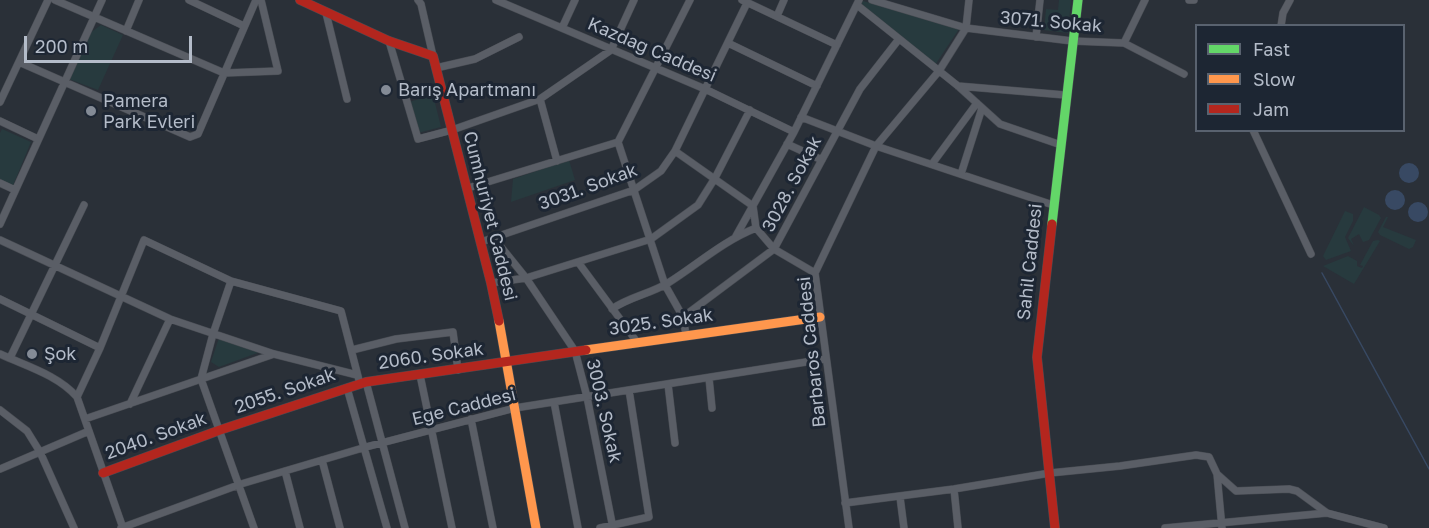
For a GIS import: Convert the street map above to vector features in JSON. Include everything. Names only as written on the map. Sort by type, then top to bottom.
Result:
[{"type":"street","points":[[0,102],[48,0]]},
{"type":"street","points":[[55,0],[224,73],[278,71],[261,0]]},
{"type":"street","points":[[0,224],[102,0]]},
{"type":"street","points":[[126,31],[139,0]]},
{"type":"street","points":[[189,0],[244,27]]},
{"type":"street","points":[[19,62],[190,137],[198,134],[256,0]]},
{"type":"street","points":[[300,0],[390,41],[433,56]]},
{"type":"street","name":"Kazdağ Caddesi","points":[[496,0],[705,89],[794,132]]},
{"type":"street","points":[[562,28],[575,0]]},
{"type":"street","points":[[390,41],[418,139],[452,130],[540,99],[611,50],[634,0]]},
{"type":"street","points":[[686,335],[683,317],[666,285],[618,142],[690,0]]},
{"type":"street","points":[[777,16],[784,0]]},
{"type":"street","name":"3071. Sokak","points":[[872,0],[966,28],[1072,41],[1124,43]]},
{"type":"street","name":"Barbaros Caddesi","points":[[849,528],[815,273],[876,146],[939,71],[966,28],[969,0]]},
{"type":"street","points":[[1036,37],[1040,0]]},
{"type":"street","name":"Sahil Caddesi","points":[[1055,528],[1037,357],[1065,95],[1078,0]]},
{"type":"street","points":[[1144,0],[1124,43],[1184,74]]},
{"type":"street","points":[[1281,24],[1283,13],[1290,0]]},
{"type":"street","points":[[421,1],[433,56]]},
{"type":"street","points":[[745,1],[837,45]]},
{"type":"street","name":"3031. Sokak","points":[[481,242],[634,190],[661,171],[675,151],[728,43],[745,1]]},
{"type":"street","points":[[736,236],[794,132],[858,2],[1000,124],[1061,145]]},
{"type":"street","points":[[326,13],[347,99]]},
{"type":"street","points":[[436,68],[475,59],[519,37]]},
{"type":"street","name":"3028. Sokak","points":[[683,317],[774,249],[860,88],[899,39]]},
{"type":"street","points":[[728,43],[817,86]]},
{"type":"street","name":"Cumhuriyet Caddesi","points":[[433,56],[491,283],[536,528]]},
{"type":"street","points":[[957,86],[1065,95]]},
{"type":"street","points":[[540,99],[557,161]]},
{"type":"street","points":[[932,164],[979,105]]},
{"type":"street","points":[[961,174],[979,105]]},
{"type":"street","points":[[491,283],[526,278],[651,238],[698,205],[715,178],[750,110]]},
{"type":"street","points":[[801,117],[876,146],[1053,205]]},
{"type":"street","points":[[0,121],[38,139]]},
{"type":"street","points":[[1254,132],[1311,254]]},
{"type":"street","points":[[468,189],[618,142]]},
{"type":"street","points":[[787,144],[822,160]]},
{"type":"street","points":[[675,151],[753,206],[756,228],[774,249],[815,273]]},
{"type":"street","points":[[0,183],[15,190]]},
{"type":"street","points":[[10,358],[84,205]]},
{"type":"street","points":[[612,309],[625,300],[666,285],[736,236],[756,228]]},
{"type":"street","name":"3003. Sokak","points":[[493,237],[526,278],[575,351],[613,526]]},
{"type":"street","points":[[0,240],[121,294],[170,319],[361,380]]},
{"type":"street","points":[[77,397],[100,348],[144,240],[231,281],[341,311],[361,380],[383,443],[405,528]]},
{"type":"street","points":[[578,262],[637,342]]},
{"type":"street","points":[[231,281],[201,379],[254,528]]},
{"type":"street","points":[[0,299],[100,348]]},
{"type":"street","name":"3025. Sokak","points":[[507,362],[820,316]]},
{"type":"street","points":[[130,404],[170,319]]},
{"type":"street","points":[[352,350],[396,339],[453,332],[458,369]]},
{"type":"street","points":[[0,354],[58,381],[77,397],[122,528]]},
{"type":"street","points":[[85,419],[274,354]]},
{"type":"street","name":"Ege Caddesi","points":[[122,528],[240,484],[366,447],[515,408],[825,359]]},
{"type":"street","name":"2060. Sokak","points":[[361,380],[420,375],[507,362]]},
{"type":"street","points":[[420,375],[452,528]]},
{"type":"street","points":[[709,378],[712,408]]},
{"type":"street","name":"2055. Sokak","points":[[220,430],[347,388],[361,380]]},
{"type":"street","points":[[668,384],[675,443]]},
{"type":"street","points":[[347,388],[366,447],[387,528]]},
{"type":"street","points":[[600,528],[649,517],[629,390]]},
{"type":"street","points":[[554,402],[578,528]]},
{"type":"street","points":[[0,410],[27,431],[40,452],[74,528]]},
{"type":"street","points":[[471,419],[493,528]]},
{"type":"street","name":"2040. Sokak","points":[[103,473],[220,430]]},
{"type":"street","points":[[0,469],[89,431]]},
{"type":"street","points":[[845,503],[900,497],[1050,473],[1196,455],[1209,457],[1217,474],[1221,525]]},
{"type":"street","points":[[322,460],[340,528]]},
{"type":"street","points":[[285,471],[300,528]]},
{"type":"street","points":[[1217,474],[1236,491],[1289,489],[1297,491],[1327,513]]},
{"type":"street","points":[[954,489],[958,528]]},
{"type":"street","points":[[900,497],[904,528]]},
{"type":"street","points":[[1165,528],[1221,525],[1327,513],[1384,528]]},
{"type":"green space","points":[[1059,0],[1071,0],[1068,33],[1044,30],[1046,9],[1058,10]]},
{"type":"green space","points":[[863,1],[959,29],[935,65],[860,3]]},
{"type":"green space","points":[[101,25],[123,35],[98,90],[69,79],[90,33]]},
{"type":"green space","points":[[433,95],[441,127],[418,133],[409,102]]},
{"type":"green space","points":[[2,129],[31,142],[12,188],[0,182],[0,133]]},
{"type":"green space","points":[[569,160],[575,180],[511,202],[513,179]]},
{"type":"green space","points":[[1364,207],[1381,218],[1369,240],[1363,242],[1359,234],[1351,239],[1354,246],[1348,238]]},
{"type":"green space","points":[[1345,211],[1353,214],[1353,221],[1345,237],[1351,251],[1326,260],[1323,256]]},
{"type":"green space","points":[[1388,217],[1383,227],[1416,240],[1413,247],[1409,249],[1380,235],[1378,232]]},
{"type":"green space","points":[[1373,241],[1380,241],[1354,284],[1323,266],[1348,256],[1357,261],[1357,266],[1362,268],[1363,266],[1360,265]]},
{"type":"green space","points":[[219,338],[260,352],[219,367],[211,362]]},
{"type":"water","points":[[1409,163],[1416,166],[1419,173],[1416,180],[1409,183],[1402,180],[1399,173],[1402,166]]},
{"type":"water","points":[[1395,190],[1402,193],[1405,200],[1402,207],[1395,210],[1388,207],[1385,200],[1388,193]]},
{"type":"water","points":[[1418,202],[1425,205],[1428,212],[1425,219],[1418,222],[1411,219],[1408,212],[1411,205]]},
{"type":"waterway","points":[[1322,273],[1429,469]]},
{"type":"traffic: fast","points":[[1052,224],[1078,0]]},
{"type":"traffic: slow","points":[[586,350],[820,317]]},
{"type":"traffic: slow","points":[[499,321],[536,528]]},
{"type":"traffic: jam","points":[[300,0],[389,41],[433,56],[499,321]]},
{"type":"traffic: jam","points":[[1052,224],[1037,357],[1055,528]]},
{"type":"traffic: jam","points":[[103,473],[220,430],[366,382],[586,350]]},
{"type":"place","name":"Barış Apartmanı","points":[[386,90]]},
{"type":"place","name":"Pamera Park Evleri","points":[[91,111]]},
{"type":"place","name":"Şok","points":[[32,354]]}]
